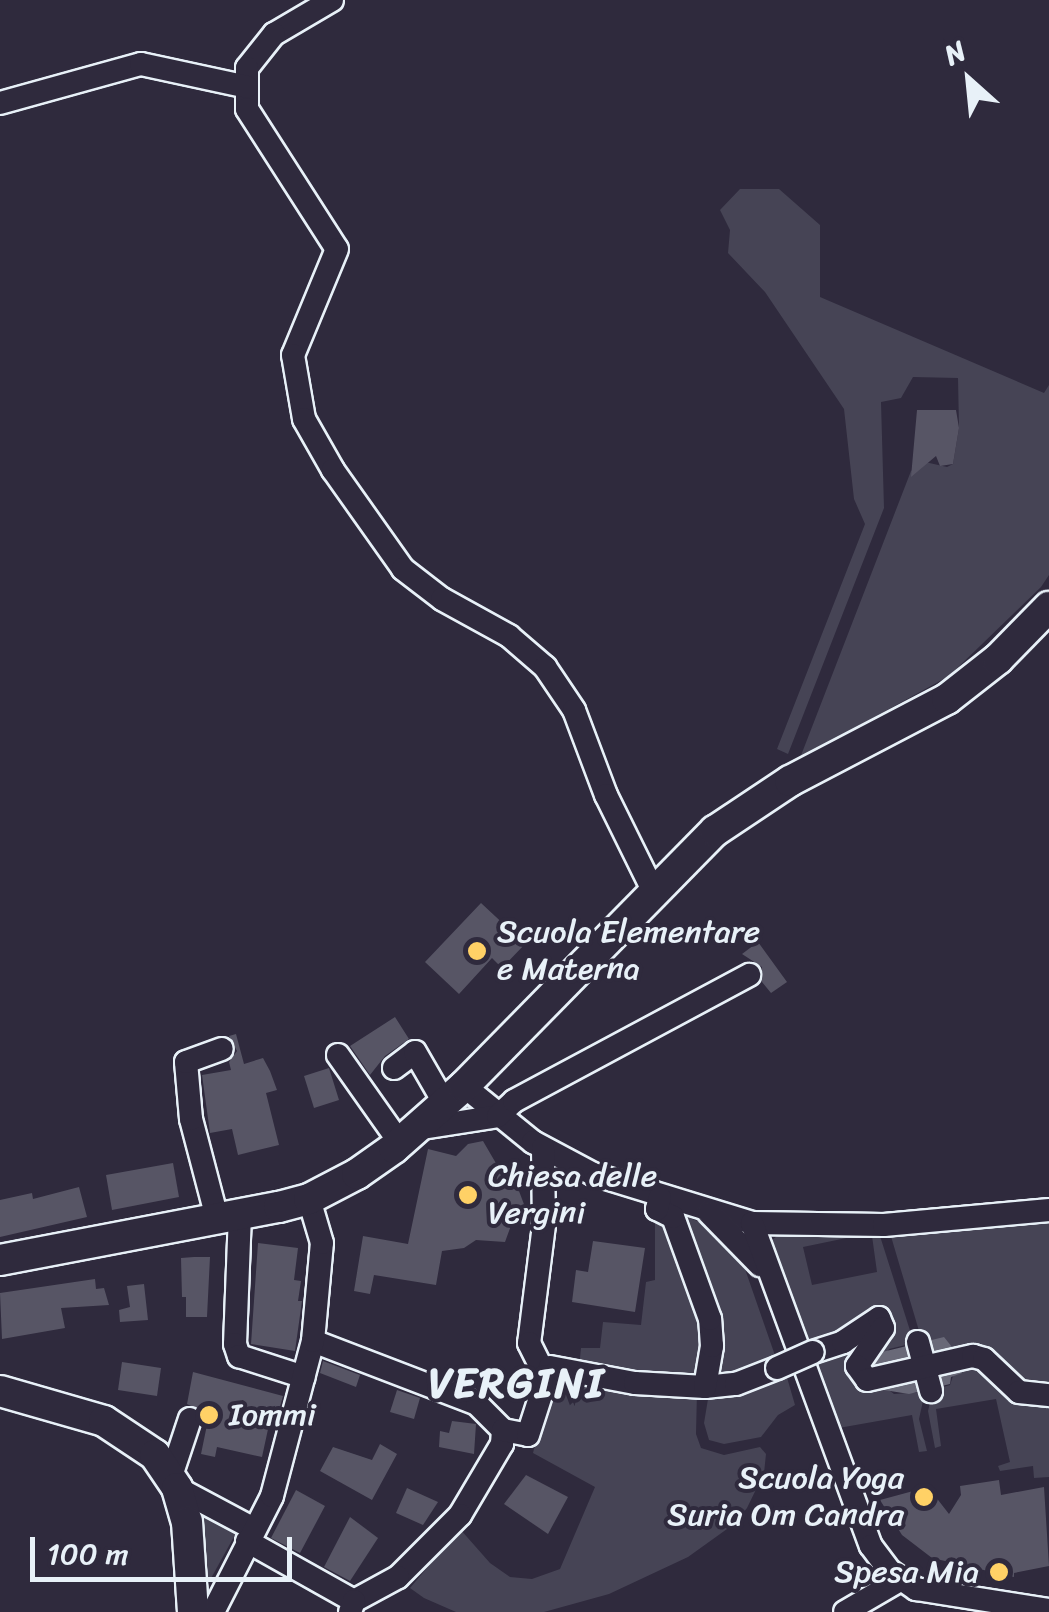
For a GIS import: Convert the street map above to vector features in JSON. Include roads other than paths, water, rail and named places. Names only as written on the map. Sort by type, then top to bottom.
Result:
[{"type":"main road","points":[[0,1260],[309,1199],[408,1136],[455,1095],[714,831],[790,781],[947,699],[998,659],[1049,607]]},
{"type":"main road","points":[[0,1390],[104,1421],[155,1455],[174,1482],[187,1522],[193,1612]]},
{"type":"street","points":[[332,0],[274,34],[247,68],[247,109],[337,249],[293,356],[304,419],[333,470],[403,570],[442,600],[509,636],[545,667],[574,710],[606,795],[653,890]]},
{"type":"street","points":[[0,103],[141,64],[247,87]]},
{"type":"street","points":[[338,1055],[381,1080],[408,1136],[498,1116],[514,1100],[748,975]]},
{"type":"street","points":[[222,1049],[186,1062],[191,1119],[228,1216],[235,1344],[239,1356],[304,1377]]},
{"type":"street","points":[[381,1080],[416,1052],[455,1095],[498,1116],[543,1148],[593,1174],[752,1224],[884,1225],[1049,1210]]},
{"type":"street","points":[[543,1148],[544,1225],[529,1343],[549,1374]]},
{"type":"street","points":[[660,1197],[656,1209],[672,1217],[710,1319],[712,1346],[705,1387]]},
{"type":"street","points":[[213,1612],[272,1496],[304,1377],[312,1342],[322,1243],[309,1199]]},
{"type":"street","points":[[706,1210],[744,1245],[773,1287]]},
{"type":"street","points":[[752,1224],[870,1546],[900,1580],[916,1589],[1008,1609],[1049,1610]]},
{"type":"street","points":[[549,1374],[705,1387],[736,1384],[843,1342],[879,1318],[883,1328],[856,1366],[862,1377],[880,1378],[957,1357],[984,1359],[1020,1392],[1049,1395]]},
{"type":"street","points":[[312,1342],[477,1404],[503,1430],[528,1435],[549,1374]]},
{"type":"street","points":[[918,1342],[930,1391]]},
{"type":"street","points":[[190,1420],[174,1482],[352,1607],[398,1577],[460,1515],[502,1444],[503,1430]]},
{"type":"street","points":[[845,1612],[900,1580]]},
{"type":"water","points":[[944,1337],[956,1352],[962,1373],[951,1377],[950,1384],[909,1394],[884,1390],[873,1358],[878,1353]]},
{"type":"place","name":"Scuola Elementare e Materna","points":[[477,951]]},
{"type":"place","name":"Chiesa delle Vergini","points":[[468,1195]]},
{"type":"place","name":"Iommi","points":[[209,1415]]},
{"type":"place","name":"Scuola Yoga Suria Om Candra","points":[[924,1497]]},
{"type":"place","name":"Spesa Mia","points":[[999,1572]]},
{"type":"district","name":"VERGINI","points":[[517,1383]]}]
